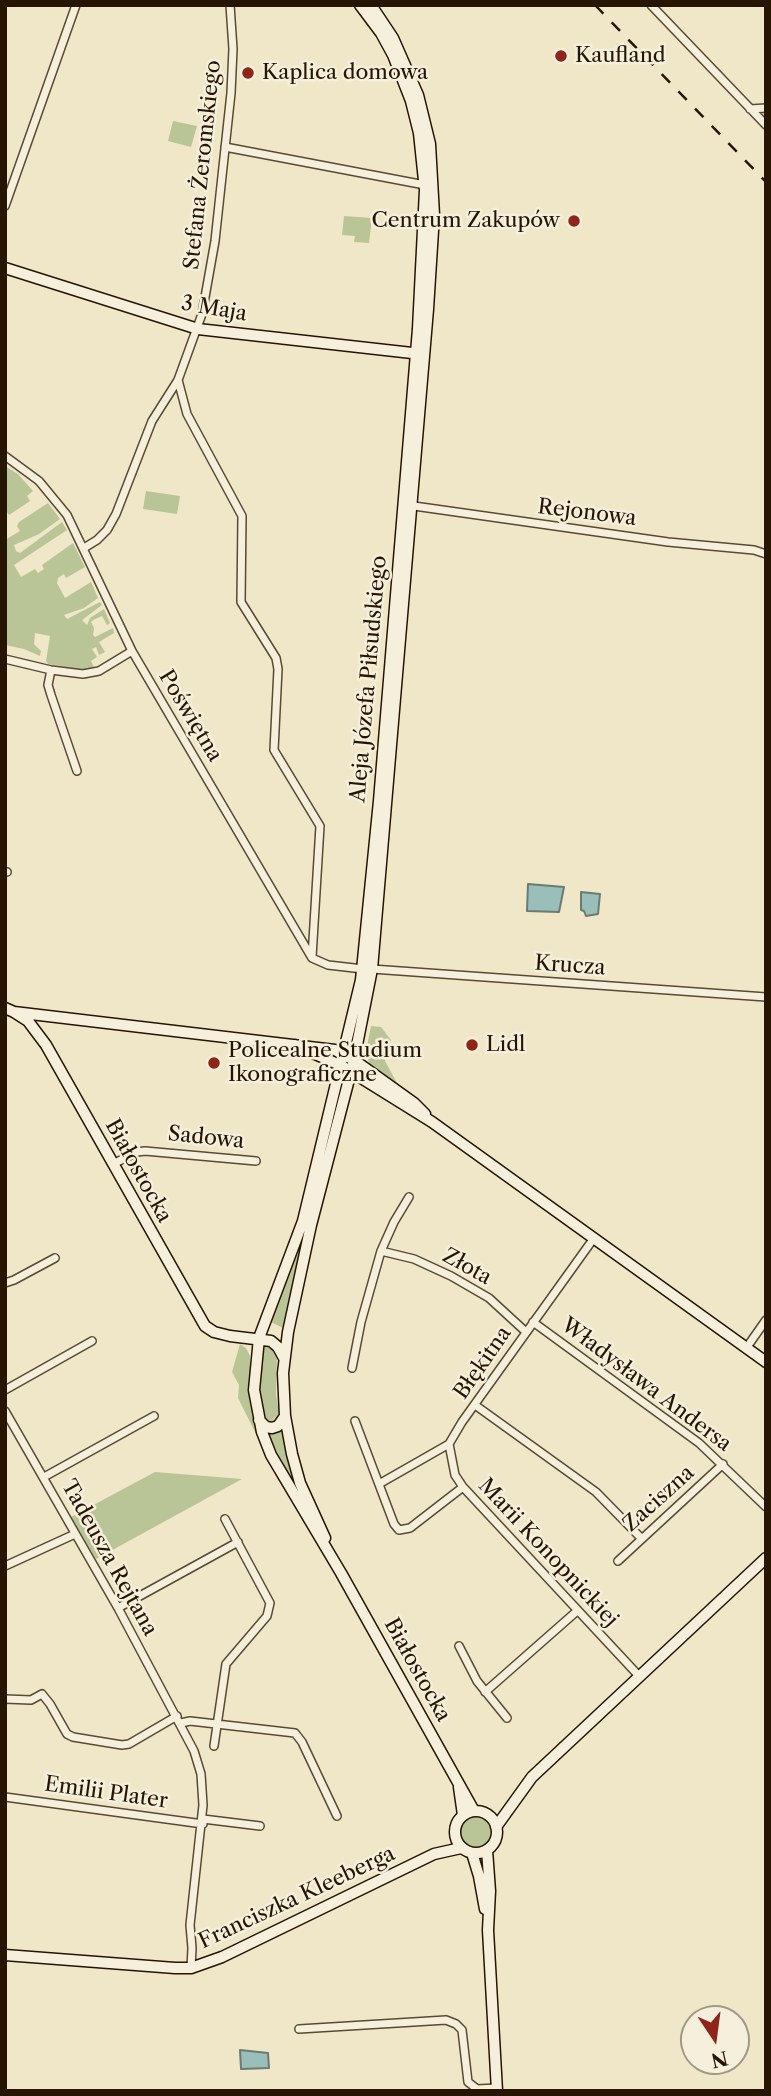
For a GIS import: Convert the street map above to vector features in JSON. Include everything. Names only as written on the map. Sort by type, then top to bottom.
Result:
[{"type":"main road","name":"Aleja Józefa Piłsudskiego","points":[[360,5],[387,43],[408,93],[418,132],[425,185],[420,354]]},
{"type":"main road","name":"Aleja Józefa Piłsudskiego","points":[[284,1358],[367,969],[420,354],[435,215],[430,144],[421,105],[393,37],[371,5]]},
{"type":"main road","name":"3 Maja","points":[[5,268],[198,329],[420,354]]},
{"type":"main road","points":[[10,1010],[330,1049],[349,1057],[432,1122],[766,1362]]},
{"type":"main road","name":"Białostocka","points":[[10,1010],[36,1029],[198,1317],[214,1332],[259,1338]]},
{"type":"main road","points":[[295,1045],[346,1069],[412,1107]]},
{"type":"main road","name":"Aleja Józefa Piłsudskiego","points":[[256,1356],[259,1338],[303,1221],[346,1069]]},
{"type":"main road","name":"Białostocka","points":[[236,1337],[256,1356],[254,1390],[258,1420],[271,1455],[341,1573],[474,1811]]},
{"type":"main road","points":[[259,1338],[273,1342],[284,1358]]},
{"type":"main road","name":"Białostocka","points":[[284,1358],[285,1416],[292,1454],[300,1483],[341,1573]]},
{"type":"main road","points":[[258,1420],[266,1427],[274,1428],[285,1416]]},
{"type":"main road","points":[[512,1805],[488,1815],[474,1811],[463,1815],[456,1824],[454,1836],[461,1848],[472,1853],[487,1850],[495,1840],[496,1827],[512,1805],[532,1777],[766,1558]]},
{"type":"main road","name":"Białostocka","points":[[459,1787],[463,1815]]},
{"type":"main road","points":[[488,1815],[496,1827]]},
{"type":"main road","name":"Franciszka Kleeberga","points":[[435,1854],[454,1836]]},
{"type":"main road","name":"Franciszka Kleeberga","points":[[5,1955],[175,1969],[191,1968],[222,1957],[435,1854],[461,1848]]},
{"type":"main road","points":[[487,1850],[490,1891],[488,1930],[497,2089]]},
{"type":"main road","points":[[472,1853],[479,1876],[488,1930]]},
{"type":"street","points":[[5,206],[76,5]]},
{"type":"street","name":"Stefana Żeromskiego","points":[[84,548],[107,530],[116,514],[152,421],[178,380],[198,329],[215,241],[225,147],[233,64],[230,5]]},
{"type":"street","points":[[651,5],[766,125]]},
{"type":"street","points":[[750,108],[766,108]]},
{"type":"street","points":[[225,147],[425,185]]},
{"type":"street","points":[[178,380],[187,414],[242,516],[241,602],[276,658],[278,669],[274,750],[320,826],[312,958],[328,965],[367,969]]},
{"type":"street","name":"Poświętna","points":[[5,456],[24,467],[53,496],[67,515],[132,651],[312,958]]},
{"type":"street","name":"Rejonowa","points":[[407,505],[668,542],[754,550],[766,554]]},
{"type":"street","points":[[5,659],[51,670],[91,673],[132,651]]},
{"type":"street","points":[[51,670],[48,685],[77,771]]},
{"type":"street","name":"Krucza","points":[[367,969],[766,997]]},
{"type":"street","name":"Sadowa","points":[[113,1164],[145,1151],[256,1161]]},
{"type":"street","points":[[352,1368],[361,1322],[381,1251],[409,1197]]},
{"type":"street","name":"Błękitna","points":[[379,1484],[449,1444],[594,1238]]},
{"type":"street","name":"Złota","points":[[381,1251],[414,1259],[451,1276],[489,1298],[526,1332]]},
{"type":"street","points":[[5,1283],[55,1258]]},
{"type":"street","points":[[747,1347],[766,1320]]},
{"type":"street","name":"Władysława Andersa","points":[[533,1322],[699,1443],[766,1507]]},
{"type":"street","points":[[5,1390],[92,1342]]},
{"type":"street","points":[[475,1405],[596,1492],[641,1538]]},
{"type":"street","name":"Tadeusza Rejtana","points":[[5,1410],[118,1608],[194,1751],[201,1774],[203,1821],[190,1925],[191,1968]]},
{"type":"street","points":[[44,1477],[154,1416]]},
{"type":"street","points":[[355,1421],[394,1524],[400,1530],[410,1528],[463,1488]]},
{"type":"street","name":"Marii Konopnickiej","points":[[449,1444],[455,1475],[463,1488],[639,1676]]},
{"type":"street","name":"Zaciszna","points":[[618,1560],[723,1464]]},
{"type":"street","points":[[214,1746],[226,1664],[270,1610],[267,1594],[225,1518]]},
{"type":"street","points":[[5,1566],[75,1534]]},
{"type":"street","points":[[118,1608],[238,1542]]},
{"type":"street","points":[[485,1692],[577,1611]]},
{"type":"street","points":[[459,1646],[485,1692],[507,1718]]},
{"type":"street","points":[[5,1699],[31,1700],[42,1694],[67,1734],[122,1745],[179,1719],[295,1733],[302,1742],[337,1816]]},
{"type":"street","name":"Emilii Plater","points":[[5,1797],[260,1826]]},
{"type":"street","points":[[299,2029],[446,2020],[462,2029],[468,2082],[477,2089],[497,2089]]},
{"type":"green space","points":[[173,121],[197,126],[191,147],[168,141]]},
{"type":"green space","points":[[344,216],[372,218],[369,243],[354,242],[355,236],[342,235]]},
{"type":"green space","points":[[5,466],[18,474],[33,491],[27,496],[30,501],[9,515],[5,509]]},
{"type":"green space","points":[[146,491],[180,496],[177,514],[143,509]]},
{"type":"green space","points":[[48,503],[60,519],[39,534],[14,545],[16,551],[20,553],[62,522],[67,530],[14,565],[21,577],[35,569],[38,573],[44,569],[42,565],[73,543],[85,567],[66,578],[64,574],[58,578],[57,583],[65,598],[91,582],[98,598],[84,608],[64,615],[67,619],[100,602],[102,605],[82,620],[87,625],[90,618],[104,609],[110,623],[107,625],[102,616],[93,620],[93,635],[95,637],[113,628],[114,633],[99,642],[105,652],[99,655],[96,647],[92,649],[97,657],[91,661],[94,667],[84,670],[48,664],[46,661],[50,636],[35,633],[34,644],[41,651],[40,656],[5,645],[5,540],[20,531],[17,526],[19,522]]},
{"type":"green space","points":[[371,1026],[381,1027],[391,1040],[385,1061],[397,1083],[369,1063],[366,1051]]},
{"type":"green space","points":[[301,1245],[283,1328],[271,1322]]},
{"type":"green space","points":[[240,1344],[250,1356],[250,1403],[265,1452],[238,1398],[239,1385],[232,1372]]},
{"type":"green space","points":[[267,1344],[274,1348],[277,1355],[276,1394],[279,1413],[271,1422],[264,1419],[259,1383],[263,1346]]},
{"type":"green space","points":[[282,1430],[289,1467],[295,1486],[267,1433]]},
{"type":"green space","points":[[155,1472],[242,1479],[96,1559],[71,1517]]},
{"type":"green space","points":[[475,1817],[486,1822],[491,1833],[486,1844],[475,1849],[464,1844],[459,1833],[464,1822]]},
{"type":"water","points":[[528,884],[564,887],[559,912],[527,911]]},
{"type":"water","points":[[581,892],[600,894],[598,914],[586,916],[581,910]]},
{"type":"water","points":[[240,2050],[268,2053],[269,2068],[241,2069]]},
{"type":"railway","points":[[595,5],[766,182]]},
{"type":"place","name":"Kaufland","points":[[561,56]]},
{"type":"place","name":"Kaplica domowa","points":[[248,73]]},
{"type":"place","name":"Centrum Zakupów","points":[[574,221]]},
{"type":"place","name":"Lidl","points":[[472,1045]]},
{"type":"place","name":"Policealne Studium Ikonograficzne","points":[[214,1063]]}]
